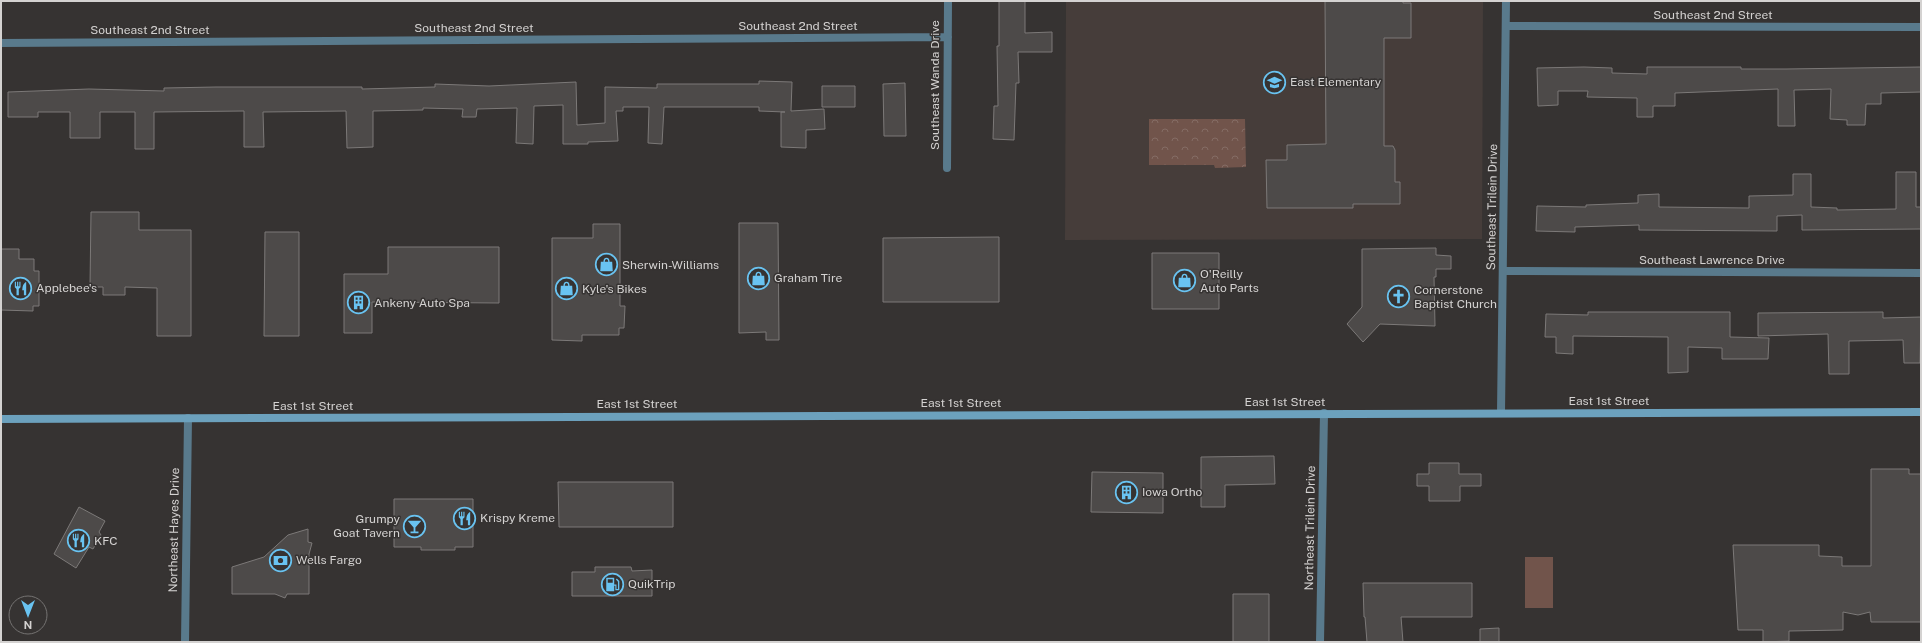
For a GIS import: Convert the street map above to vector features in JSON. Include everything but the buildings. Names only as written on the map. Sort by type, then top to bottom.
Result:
[{"type":"main road","name":"East 1st Street","points":[[1,419],[1921,412]]},
{"type":"street","name":"Southeast Wanda Drive","points":[[947,168],[948,1]]},
{"type":"street","name":"Southeast Trilein Drive","points":[[1501,413],[1506,1]]},
{"type":"street","name":"Southeast 2nd Street","points":[[1506,26],[1921,27]]},
{"type":"street","name":"Southeast 2nd Street","points":[[1,43],[948,37]]},
{"type":"street","name":"Southeast Lawrence Drive","points":[[1503,271],[1921,273]]},
{"type":"street","name":"Northeast Trilein Drive","points":[[1320,642],[1324,413]]},
{"type":"street","name":"Northeast Hayes Drive","points":[[185,642],[188,418]]},
{"type":"shaded area","name":"East Elementary","points":[[1066,1],[1483,1],[1482,239],[1065,240]]},
{"type":"green space","points":[[1149,119],[1245,119],[1246,167],[1215,168],[1214,165],[1149,165]]},
{"type":"green space","points":[[1525,557],[1553,557],[1553,608],[1525,608]]},
{"type":"place","name":"East Elementary","points":[[1274,82]]},
{"type":"place","name":"Sherwin-Williams","points":[[606,265]]},
{"type":"place","name":"Graham Tire","points":[[759,278]]},
{"type":"place","name":"O'Reilly Auto Parts","points":[[1185,281]]},
{"type":"place","name":"Applebee's","points":[[20,288]]},
{"type":"place","name":"Kyle's Bikes","points":[[567,289]]},
{"type":"place","name":"Cornerstone Baptist Church","points":[[1398,297]]},
{"type":"place","name":"Ankeny Auto Spa","points":[[358,303]]},
{"type":"place","name":"Iowa Ortho","points":[[1127,492]]},
{"type":"place","name":"Krispy Kreme","points":[[465,518]]},
{"type":"place","name":"Grumpy Goat Tavern","points":[[415,526]]},
{"type":"place","name":"KFC","points":[[79,541]]},
{"type":"place","name":"Wells Fargo","points":[[281,560]]},
{"type":"place","name":"QuikTrip","points":[[612,584]]}]
